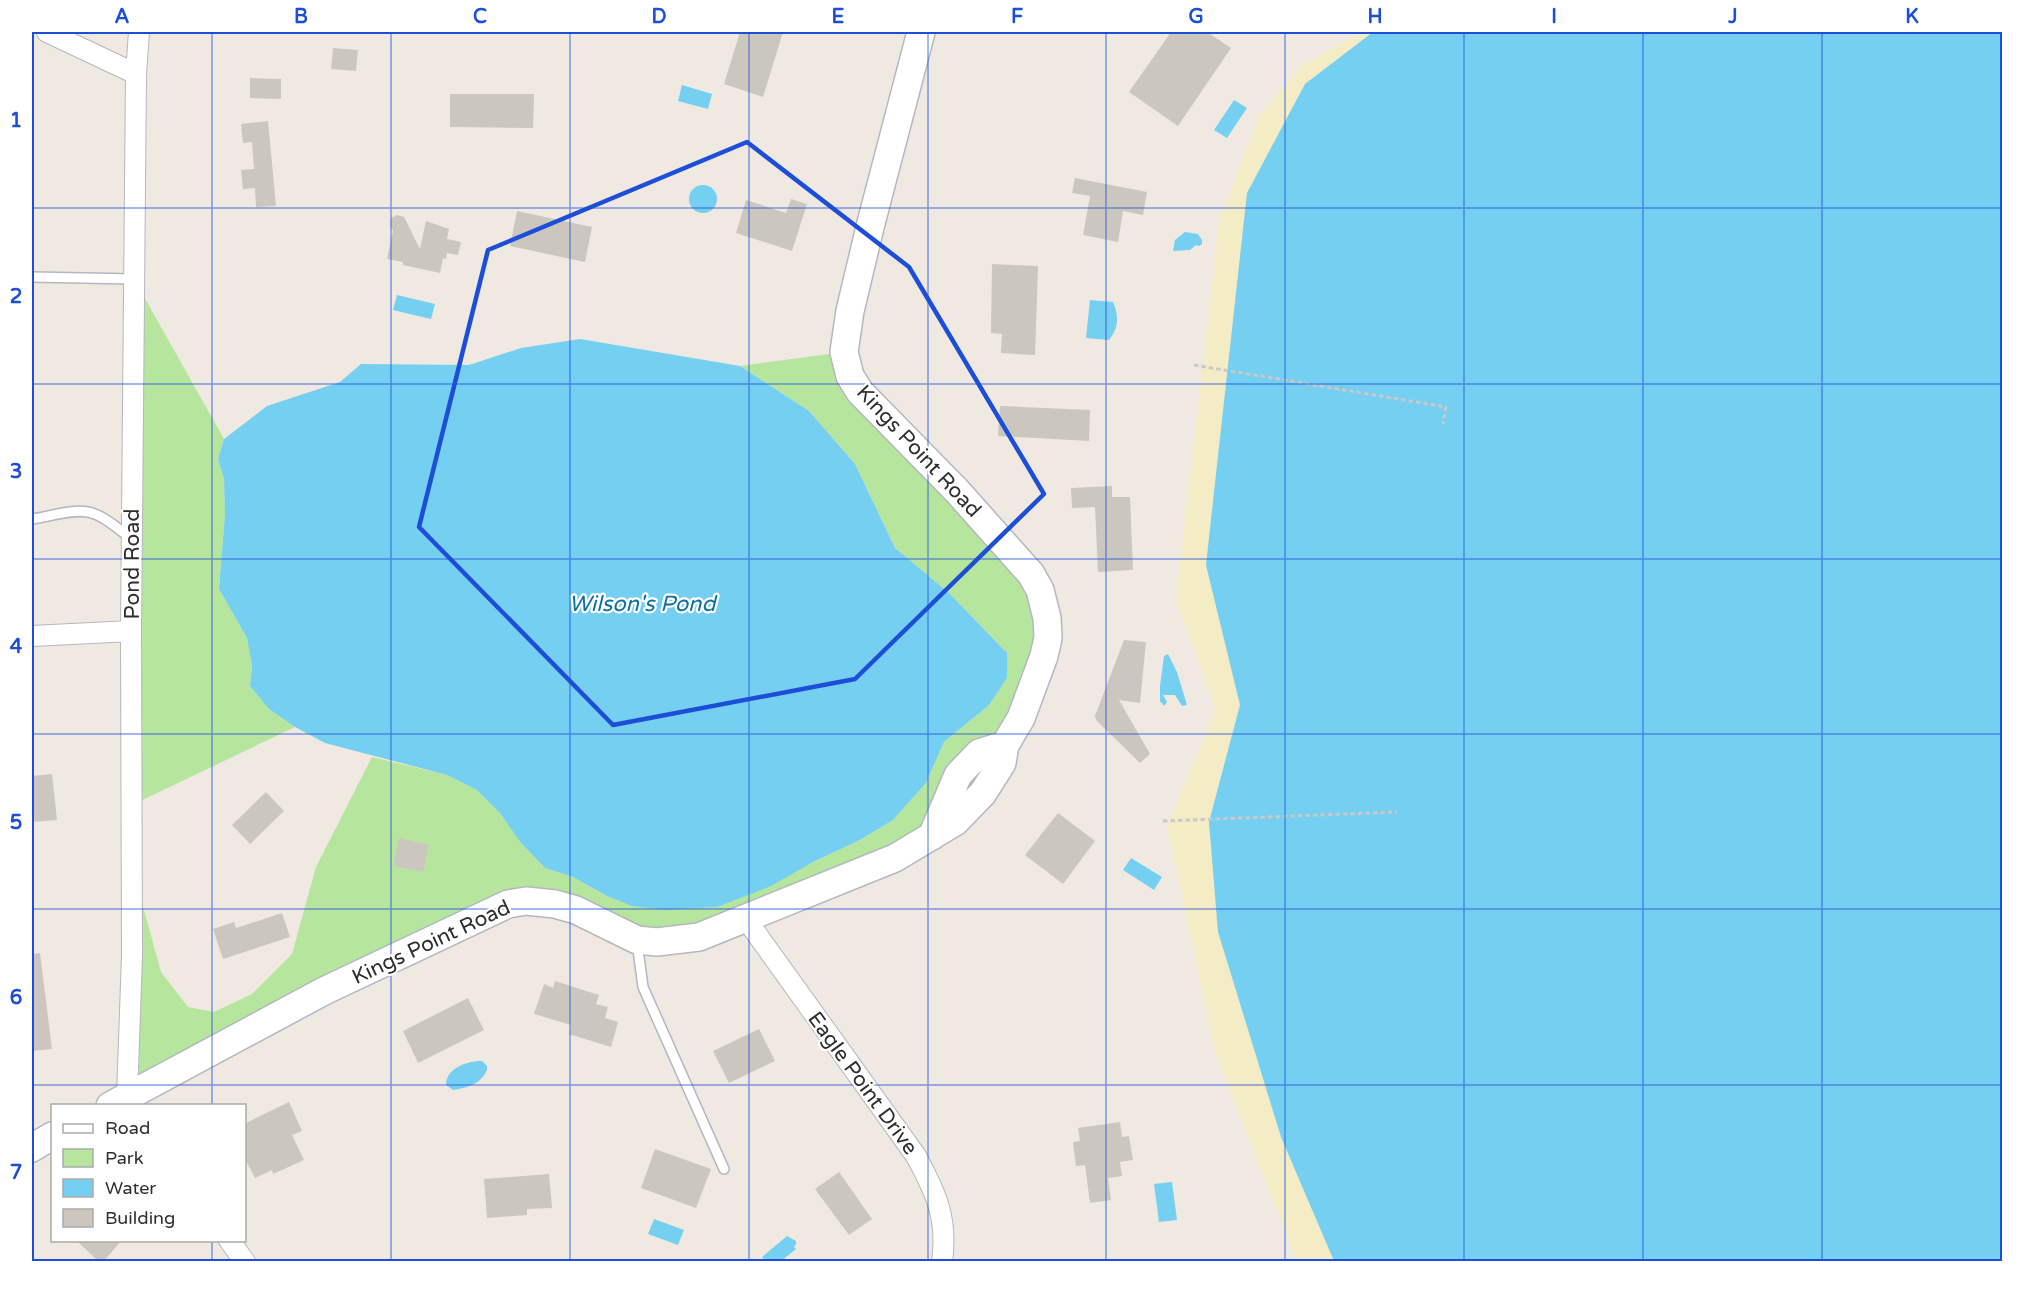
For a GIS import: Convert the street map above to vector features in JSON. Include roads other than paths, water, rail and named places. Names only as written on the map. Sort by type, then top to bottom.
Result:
[{"type":"main road","name":"Kings Point Road","points":[[118,1101],[324,991],[508,904],[526,902],[555,904],[576,910],[637,940],[657,942],[699,937],[895,858],[955,822],[983,793],[1002,763],[1005,745],[1021,718],[1044,656],[1048,638],[1047,618],[1040,590],[1031,574],[957,491],[860,392],[850,376],[843,352],[850,311],[870,227],[921,32]]},
{"type":"main road","points":[[32,1148],[51,1137]]},
{"type":"street","points":[[47,32],[136,74]]},
{"type":"street","name":"Pond Road","points":[[118,1101],[132,955],[131,631],[136,74],[139,32]]},
{"type":"street","points":[[32,636],[131,631]]},
{"type":"street","name":"Eagle Point Drive","points":[[746,919],[916,1156],[935,1191],[943,1221],[945,1241],[942,1262]]},
{"type":"street","points":[[231,1242],[245,1262]]},
{"type":"lane","points":[[32,277],[134,279]]},
{"type":"lane","points":[[32,519],[88,512],[102,518],[132,539]]},
{"type":"lane","points":[[637,940],[643,987],[724,1169]]},
{"type":"water","points":[[1373,32],[2002,32],[2002,1261],[1334,1261],[1281,1137],[1218,932],[1209,822],[1240,705],[1206,565],[1247,193],[1305,84]]},
{"type":"water","points":[[682,85],[712,94],[708,109],[678,101]]},
{"type":"water","points":[[1234,100],[1247,108],[1227,138],[1214,130]]},
{"type":"water","points":[[703,185],[713,189],[717,199],[713,209],[703,213],[693,209],[689,199],[693,189]]},
{"type":"water","points":[[1185,232],[1198,234],[1202,244],[1190,250],[1173,251],[1175,240]]},
{"type":"water","points":[[397,295],[435,304],[431,319],[393,310]]},
{"type":"water","points":[[1090,300],[1113,302],[1117,321],[1115,331],[1109,340],[1086,338]]},
{"type":"water","name":"Wilson's Pond","points":[[580,339],[740,366],[809,411],[855,464],[895,548],[949,593],[1007,653],[1007,678],[989,705],[944,742],[926,783],[893,820],[860,840],[813,862],[771,886],[717,907],[664,910],[632,906],[609,897],[573,877],[545,868],[521,843],[500,813],[477,790],[447,775],[325,743],[295,727],[269,709],[250,686],[252,666],[247,638],[219,589],[225,514],[224,479],[218,459],[224,439],[267,406],[340,382],[361,364],[469,365],[521,348]]},
{"type":"water","points":[[1168,654],[1177,672],[1187,705],[1182,706],[1175,695],[1163,695],[1167,702],[1164,706],[1160,701],[1164,656]]},
{"type":"water","points":[[1131,858],[1162,877],[1154,890],[1123,870]]},
{"type":"water","points":[[482,1061],[487,1066],[487,1070],[477,1082],[453,1090],[446,1085],[453,1070],[470,1062]]},
{"type":"water","points":[[1172,1182],[1177,1220],[1159,1222],[1154,1184]]},
{"type":"water","points":[[654,1219],[684,1230],[678,1245],[648,1234]]},
{"type":"water","points":[[787,1236],[796,1241],[794,1247],[796,1249],[781,1261],[766,1261],[762,1257]]}]
